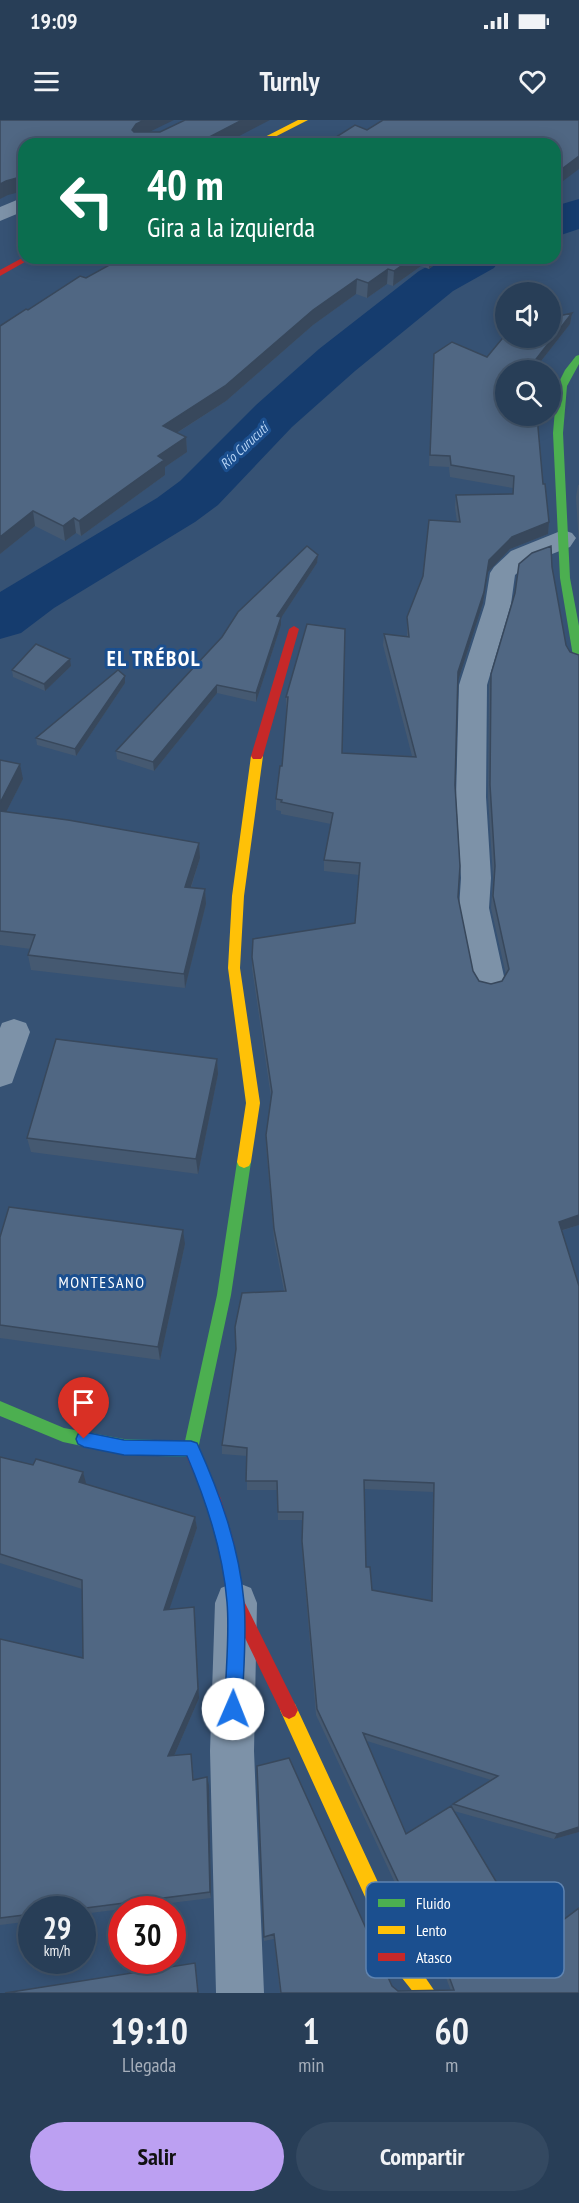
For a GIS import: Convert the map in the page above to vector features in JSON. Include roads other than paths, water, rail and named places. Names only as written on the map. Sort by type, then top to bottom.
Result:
[{"type":"street","points":[[267,138],[304,120]]},
{"type":"street","points":[[0,215],[18,205]]},
{"type":"street","points":[[0,273],[18,263]]},
{"type":"street","points":[[579,358],[568,372],[559,405],[565,578],[579,656]]},
{"type":"street","points":[[489,981],[474,908],[476,878],[471,797],[473,685],[498,604],[503,573],[520,556],[561,542],[563,538]]},
{"type":"street","points":[[240,1993],[232,1751],[236,1603],[226,1542],[213,1499],[191,1449],[224,1295],[253,1103],[234,968],[238,896],[259,744],[294,629]]},
{"type":"street","points":[[0,1074],[15,1032]]},
{"type":"street","points":[[0,1408],[63,1435],[124,1448],[191,1449]]},
{"type":"street","points":[[236,1603],[284,1699],[368,1882]]},
{"type":"street","points":[[414,1978],[426,1993]]},
{"type":"waterway","name":"Río Curucutí","points":[[561,220],[579,212]]},
{"type":"waterway","name":"Río Curucutí","points":[[0,620],[34,595],[176,510],[199,493],[274,416],[337,360],[436,281],[467,264]]},
{"type":"district","name":"EL TRÉBOL","points":[[154,659]]},
{"type":"district","name":"MONTESANO","points":[[102,1282]]}]
